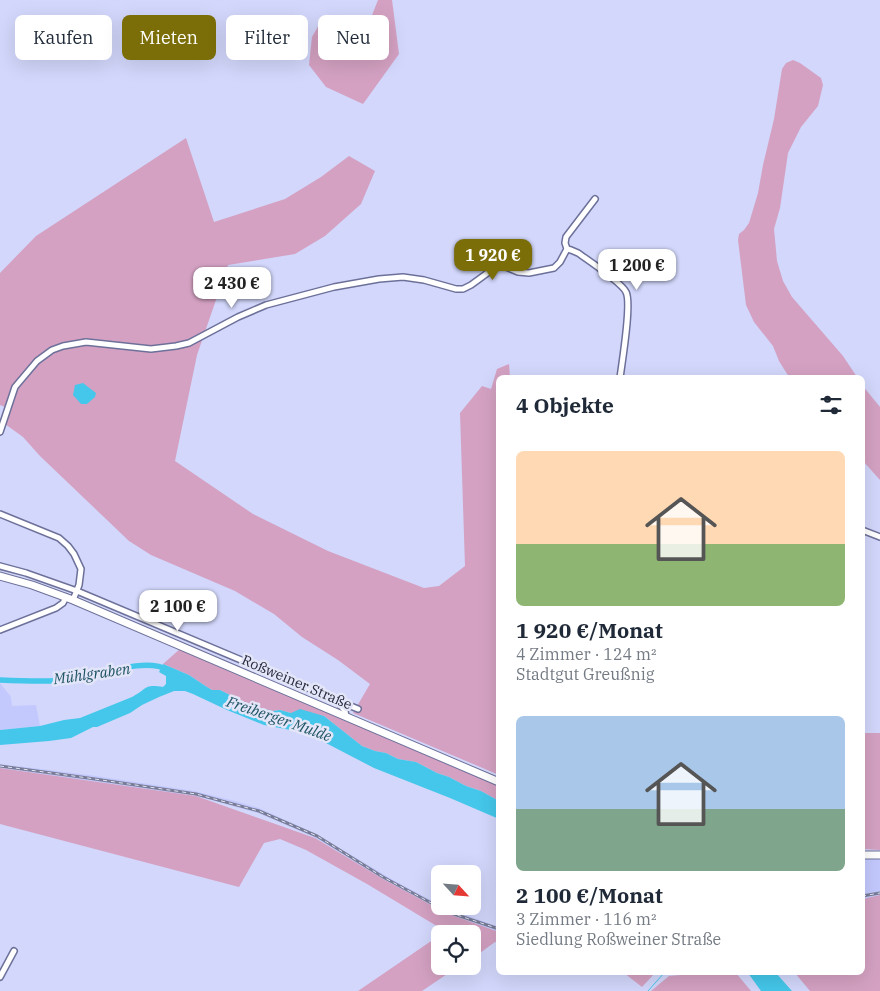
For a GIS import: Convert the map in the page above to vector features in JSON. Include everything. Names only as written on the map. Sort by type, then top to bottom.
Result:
[{"type":"main road","name":"Roßweiner Straße","points":[[0,576],[70,598],[496,781]]},
{"type":"main road","points":[[865,855],[880,854]]},
{"type":"street","points":[[0,432],[16,387],[37,361],[52,350],[86,342],[151,349],[176,346],[188,343],[266,305],[334,287],[379,279],[403,278],[424,280],[456,289],[463,289],[500,266],[518,272],[530,273],[554,268],[560,262],[567,249],[566,237],[595,198]]},
{"type":"street","points":[[567,249],[578,253],[617,282],[626,292],[629,304],[620,375]]},
{"type":"street","points":[[0,514],[59,538],[74,554],[81,569],[77,591],[70,598],[56,608],[0,630]]},
{"type":"street","points":[[865,531],[880,537]]},
{"type":"street","points":[[0,566],[77,591],[358,709]]},
{"type":"street","points":[[113,617],[117,608]]},
{"type":"street","points":[[164,638],[168,629]]},
{"type":"street","points":[[336,700],[345,711],[346,716]]},
{"type":"street","points":[[0,977],[14,951]]},
{"type":"shaded area","points":[[378,0],[392,0],[399,54],[363,104],[326,87],[309,65],[312,37],[318,26],[318,60],[389,60],[389,15],[372,15]]},
{"type":"shaded area","points":[[793,60],[800,63],[821,78],[823,85],[818,106],[801,127],[788,153],[780,208],[774,229],[777,261],[783,281],[792,297],[843,356],[856,375],[788,375],[773,346],[754,322],[746,305],[738,240],[739,234],[749,223],[758,193],[774,119],[782,69],[786,63]]},
{"type":"shaded area","points":[[186,138],[214,222],[285,199],[321,177],[349,156],[375,171],[361,204],[325,236],[295,254],[228,265],[197,355],[175,461],[253,514],[328,551],[424,588],[439,586],[465,566],[460,413],[482,386],[491,389],[497,369],[509,364],[510,375],[496,375],[496,774],[353,713],[370,684],[338,660],[302,637],[274,614],[235,591],[151,555],[129,541],[40,456],[23,437],[5,424],[10,413],[7,408],[0,405],[0,273],[36,236]]},
{"type":"shaded area","points":[[865,389],[880,407],[880,480],[865,463]]},
{"type":"shaded area","points":[[181,648],[496,783],[496,799],[416,762],[398,759],[386,753],[362,746],[324,716],[280,710],[273,711],[252,706],[220,690],[212,690],[189,675],[163,664]]},
{"type":"shaded area","points":[[0,683],[11,697],[12,706],[36,705],[40,726],[0,730]]},
{"type":"shaded area","points":[[865,733],[880,733],[880,850],[865,849]]},
{"type":"shaded area","points":[[0,764],[194,791],[259,808],[318,835],[431,900],[431,905],[383,879],[316,838],[258,813],[196,796],[0,768]]},
{"type":"shaded area","points":[[0,768],[196,796],[315,838],[383,879],[431,905],[431,915],[452,915],[479,925],[435,925],[306,850],[280,839],[264,843],[239,887],[0,824]]},
{"type":"shaded area","points":[[865,859],[880,859],[880,895],[865,899]]},
{"type":"shaded area","points":[[880,895],[880,991],[810,991],[797,975],[865,975],[865,899]]},
{"type":"shaded area","points":[[452,915],[465,915],[496,926],[496,931]]},
{"type":"shaded area","points":[[481,926],[496,931],[495,942],[481,952]]},
{"type":"shaded area","points":[[431,941],[431,975],[446,975],[422,991],[358,991]]},
{"type":"shaded area","points":[[627,975],[653,975],[642,987]]},
{"type":"shaded area","points":[[738,975],[751,991],[651,991],[669,976]]},
{"type":"water","points":[[83,383],[96,393],[95,397],[87,404],[81,404],[73,395],[75,385]]},
{"type":"water","name":"Freiberger Mulde","points":[[163,664],[189,675],[212,690],[220,690],[252,706],[291,713],[300,709],[324,716],[362,746],[386,753],[398,759],[416,762],[496,799],[496,818],[374,768],[324,742],[296,731],[264,725],[185,691],[174,691],[159,697],[130,713],[93,727],[71,738],[0,745],[0,730],[40,726],[80,718],[132,697],[146,688],[163,687],[166,684],[166,676],[159,672]]},
{"type":"water","points":[[749,975],[778,975],[792,991],[761,991]]},
{"type":"waterway","name":"Mühlgraben","points":[[0,680],[70,680],[133,666],[146,665],[158,666],[168,670]]},
{"type":"waterway","points":[[648,991],[662,975]]},
{"type":"railway","points":[[0,766],[196,794],[259,811],[317,836],[383,877],[448,912],[496,928]]},
{"type":"railway","points":[[865,896],[880,893]]}]
